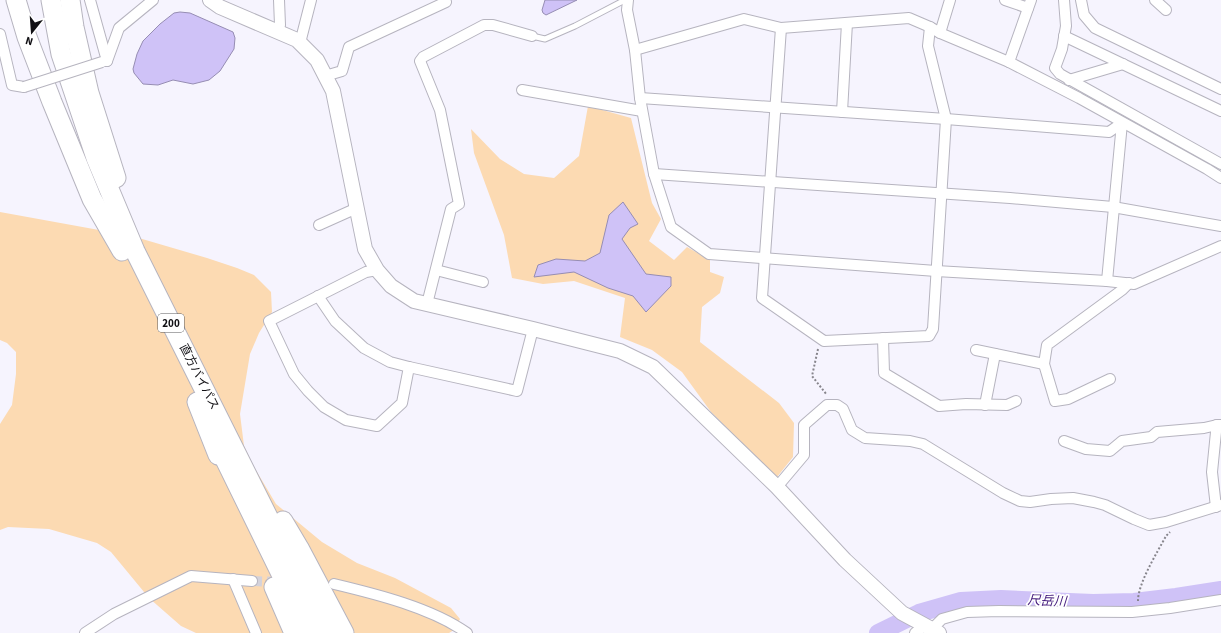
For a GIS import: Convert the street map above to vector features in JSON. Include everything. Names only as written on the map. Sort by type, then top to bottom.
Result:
[{"type":"highway","points":[[16,0],[27,37],[92,199],[128,251]]},
{"type":"highway","name":"直方バイパス","points":[[37,0],[50,56],[70,120],[128,251],[204,402],[326,633]]},
{"type":"highway","name":"直方バイパス","points":[[51,0],[62,54],[128,251]]},
{"type":"highway","points":[[70,0],[74,27],[89,93],[115,172],[128,251]]},
{"type":"highway","points":[[204,402],[234,494],[294,633]]},
{"type":"highway","points":[[204,402],[299,548],[344,633]]},
{"type":"highway","name":"直方バイパス","points":[[204,402],[310,633]]},
{"type":"street","points":[[90,0],[104,61]]},
{"type":"street","points":[[0,34],[12,85],[24,87],[104,61],[119,28],[152,0]]},
{"type":"street","points":[[210,0],[220,7],[297,40],[317,60],[332,91],[365,249],[377,270],[391,286],[414,301],[620,351],[653,367],[777,487],[845,560],[902,613],[926,629],[942,619],[968,612],[1132,612],[1221,600]]},
{"type":"street","points":[[278,32],[280,25],[279,0]]},
{"type":"street","points":[[300,43],[310,0]]},
{"type":"street","points":[[626,0],[635,50],[642,111],[654,174],[671,227],[709,254],[1134,284],[1221,246]]},
{"type":"street","points":[[940,33],[950,0]]},
{"type":"street","points":[[1005,0],[1030,4],[1008,62]]},
{"type":"street","points":[[1064,0],[1066,26],[1062,49],[1055,68],[1060,74],[1221,164]]},
{"type":"street","points":[[1081,0],[1084,15],[1095,28],[1221,89]]},
{"type":"street","points":[[1155,0],[1166,10]]},
{"type":"street","points":[[325,76],[342,71],[349,47],[446,2]]},
{"type":"street","points":[[635,50],[744,19],[782,28],[909,18],[1008,62],[1079,98],[1206,168],[1221,178]]},
{"type":"street","points":[[842,112],[847,23]]},
{"type":"street","points":[[427,304],[451,209],[459,204],[440,110],[420,61],[423,57],[484,25],[493,25],[532,36]]},
{"type":"street","points":[[782,28],[762,298],[824,341],[929,336],[933,329],[946,119],[928,46],[930,27]]},
{"type":"street","points":[[1064,36],[1221,111]]},
{"type":"street","points":[[1069,80],[1123,64]]},
{"type":"street","points":[[522,90],[642,111]]},
{"type":"street","points":[[640,98],[1109,132],[1122,123]]},
{"type":"street","points":[[1138,131],[1143,121]]},
{"type":"street","points":[[1107,281],[1122,123]]},
{"type":"street","points":[[654,174],[1010,198],[1113,207],[1221,226]]},
{"type":"street","points":[[319,225],[357,208]]},
{"type":"street","points":[[377,270],[366,272],[269,322],[294,374],[324,407],[346,420],[377,426],[402,403],[409,367]]},
{"type":"street","points":[[436,270],[483,282]]},
{"type":"street","points":[[1110,379],[1068,399],[1055,401],[1044,364],[1047,345],[1122,290],[1129,283]]},
{"type":"street","points":[[318,296],[335,321],[364,348],[390,362],[517,391],[533,329]]},
{"type":"street","points":[[883,338],[884,373],[939,406],[966,404],[1007,405],[1016,401]]},
{"type":"street","points":[[976,350],[1044,364]]},
{"type":"street","points":[[985,405],[995,354]]},
{"type":"street","points":[[777,487],[804,455],[804,425],[827,405],[837,405],[843,409],[852,430],[866,438],[910,441],[923,444],[1003,493],[1020,501],[1030,502],[1074,498],[1105,504],[1149,525],[1166,522],[1218,506],[1212,472],[1219,425],[1204,428],[1157,432],[1151,437],[1122,441],[1110,451],[1086,449],[1064,441]]},
{"type":"street","points":[[85,633],[114,614],[191,576],[252,581]]},
{"type":"street","points":[[232,579],[256,633]]},
{"type":"street","points":[[334,584],[361,590],[406,604],[434,615],[467,633]]},
{"type":"lane","points":[[532,36],[545,39],[575,26],[626,0]]},
{"type":"path","points":[[820,338],[812,376],[834,405]]},
{"type":"path","points":[[1138,596],[1142,583],[1166,536],[1171,530]]},
{"type":"shaded area","points":[[545,0],[577,0],[546,15],[542,10]]},
{"type":"shaded area","points":[[174,13],[190,13],[233,32],[235,38],[234,49],[220,71],[209,80],[193,84],[173,80],[158,85],[143,84],[134,73],[133,69],[137,54],[143,41],[160,24]]},
{"type":"shaded area","points":[[588,106],[631,118],[652,203],[661,219],[649,241],[674,260],[687,247],[710,260],[710,272],[724,277],[720,293],[702,307],[700,342],[779,403],[794,423],[793,457],[777,477],[711,412],[682,372],[652,350],[620,337],[625,298],[574,281],[543,284],[512,278],[504,235],[474,153],[471,129],[500,159],[524,174],[554,178],[579,156]]},
{"type":"shaded area","points":[[623,202],[638,224],[630,228],[622,239],[646,274],[671,277],[671,286],[646,312],[633,296],[608,288],[574,272],[534,277],[538,265],[556,259],[585,261],[600,253],[609,215]]},
{"type":"shaded area","points":[[0,212],[132,236],[207,258],[254,275],[271,292],[272,312],[259,333],[250,354],[240,414],[244,446],[254,467],[276,504],[322,542],[357,563],[395,578],[451,608],[460,619],[454,630],[449,633],[196,633],[181,626],[149,598],[111,552],[97,543],[49,529],[8,527],[0,530],[0,424],[12,405],[16,374],[16,352],[7,343],[0,340]]},
{"type":"waterway","name":"尺岳川","points":[[878,633],[919,613],[961,601],[1001,599],[1093,603],[1134,602],[1221,590]]},
{"type":"tunnel","points":[[252,581],[278,582]]}]
